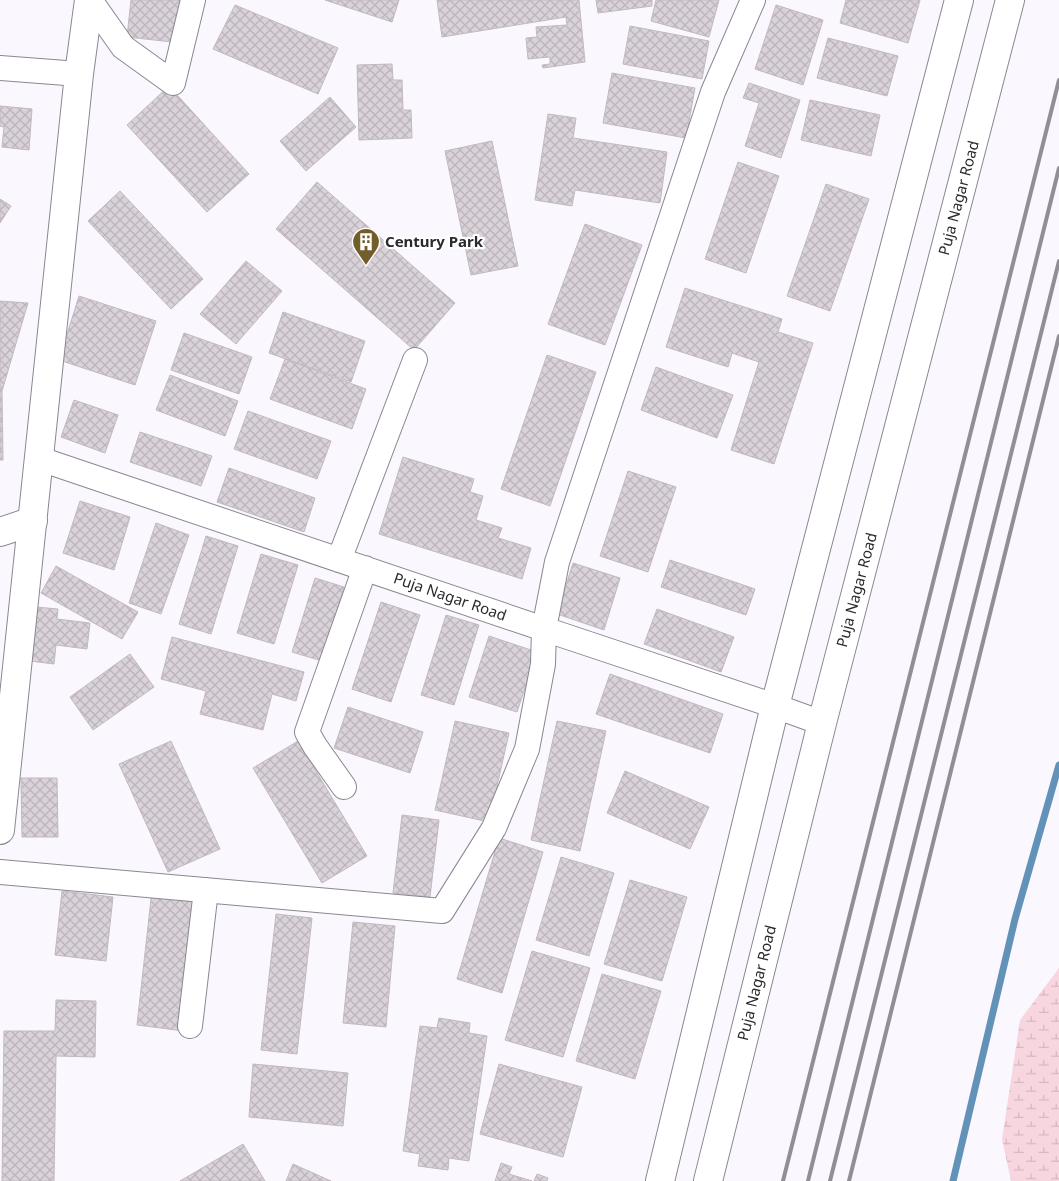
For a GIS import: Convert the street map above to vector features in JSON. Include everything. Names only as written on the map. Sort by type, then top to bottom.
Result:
[{"type":"street","points":[[90,0],[123,47],[173,83],[193,0]]},
{"type":"street","points":[[0,830],[79,74],[90,0]]},
{"type":"street","points":[[0,872],[442,911],[494,828],[526,749],[543,664],[544,629],[557,562],[713,92],[753,0]]},
{"type":"street","points":[[660,1181],[775,706],[959,0]]},
{"type":"street","name":"Puja Nagar Road","points":[[708,1181],[822,723],[1010,0]]},
{"type":"street","points":[[0,68],[79,74]]},
{"type":"street","points":[[339,560],[415,360]]},
{"type":"street","name":"Puja Nagar Road","points":[[40,459],[822,723]]},
{"type":"street","points":[[1,531],[33,521]]},
{"type":"street","points":[[344,787],[307,732],[365,568]]},
{"type":"street","points":[[190,1026],[206,890]]},
{"type":"green space","points":[[1059,968],[1059,1181],[1011,1181],[1002,1139],[1020,1020]]},
{"type":"building","points":[[131,0],[185,0],[181,43],[127,37]]},
{"type":"building","points":[[325,0],[399,0],[392,22]]},
{"type":"building","points":[[437,0],[579,0],[585,62],[543,68],[542,65],[550,64],[550,57],[528,59],[526,38],[537,37],[536,27],[567,25],[566,17],[442,37]]},
{"type":"building","points":[[596,0],[652,0],[652,6],[598,13]]},
{"type":"building","points":[[656,0],[719,0],[709,37],[651,21]]},
{"type":"building","points":[[846,0],[920,0],[908,43],[840,23]]},
{"type":"building","points":[[235,5],[338,48],[318,94],[213,49]]},
{"type":"building","points":[[776,5],[823,20],[803,85],[755,69]]},
{"type":"building","points":[[630,26],[709,41],[702,79],[623,64]]},
{"type":"building","points":[[828,38],[898,56],[887,96],[817,78]]},
{"type":"building","points":[[392,64],[393,80],[402,80],[403,110],[411,110],[412,138],[359,140],[357,65]]},
{"type":"building","points":[[612,73],[695,88],[686,138],[603,123]]},
{"type":"building","points":[[749,83],[800,100],[781,158],[745,146],[759,103],[743,98]]},
{"type":"building","points":[[169,86],[249,174],[207,212],[127,125]]},
{"type":"building","points":[[330,97],[356,127],[306,171],[280,141]]},
{"type":"building","points":[[810,100],[880,115],[871,156],[801,140]]},
{"type":"building","points":[[0,106],[32,109],[29,150],[2,147],[4,127],[0,126]]},
{"type":"building","points":[[548,114],[576,118],[573,138],[667,152],[660,203],[575,190],[572,206],[535,200]]},
{"type":"building","points":[[492,141],[518,266],[471,275],[445,151]]},
{"type":"building","points":[[738,162],[779,176],[746,273],[705,259]]},
{"type":"building","name":"Century Park","points":[[317,182],[455,303],[414,350],[276,229]]},
{"type":"building","points":[[826,184],[869,199],[830,311],[787,296]]},
{"type":"building","points":[[120,191],[203,279],[171,309],[88,221]]},
{"type":"building","points":[[0,199],[11,206],[0,223]]},
{"type":"building","points":[[585,224],[642,245],[605,345],[548,324]]},
{"type":"building","points":[[246,261],[282,291],[236,344],[200,314]]},
{"type":"building","points":[[685,288],[782,319],[778,332],[813,343],[774,464],[731,450],[759,362],[732,353],[728,367],[666,347]]},
{"type":"building","points":[[79,296],[156,321],[135,385],[59,360]]},
{"type":"building","points":[[0,301],[28,303],[2,391],[3,460],[0,460]]},
{"type":"building","points":[[283,312],[365,341],[351,382],[269,353]]},
{"type":"building","points":[[184,333],[252,357],[239,394],[171,370]]},
{"type":"building","points":[[547,355],[596,372],[550,506],[501,489]]},
{"type":"building","points":[[285,359],[366,389],[352,429],[270,399]]},
{"type":"building","points":[[656,367],[733,395],[717,438],[641,410]]},
{"type":"building","points":[[170,375],[238,401],[225,436],[156,410]]},
{"type":"building","points":[[74,400],[118,415],[105,453],[61,437]]},
{"type":"building","points":[[248,411],[331,441],[317,479],[234,449]]},
{"type":"building","points":[[140,432],[212,456],[201,486],[130,462]]},
{"type":"building","points":[[403,457],[474,479],[470,492],[483,496],[476,520],[502,528],[498,538],[531,548],[522,579],[379,534]]},
{"type":"building","points":[[229,468],[315,498],[304,532],[217,502]]},
{"type":"building","points":[[628,471],[676,487],[648,572],[600,556]]},
{"type":"building","points":[[80,501],[130,517],[114,570],[63,553]]},
{"type":"building","points":[[156,523],[189,535],[161,614],[129,603]]},
{"type":"building","points":[[206,536],[238,546],[211,634],[179,624]]},
{"type":"building","points":[[261,554],[298,565],[274,644],[237,633]]},
{"type":"building","points":[[670,560],[755,589],[746,615],[661,587]]},
{"type":"building","points":[[573,563],[620,578],[604,630],[557,614]]},
{"type":"building","points":[[56,566],[138,612],[122,639],[41,593]]},
{"type":"building","points":[[315,578],[344,587],[322,661],[292,652]]},
{"type":"building","points":[[381,602],[420,615],[391,702],[352,689]]},
{"type":"building","points":[[36,607],[58,609],[57,619],[90,623],[87,649],[56,645],[54,664],[30,661]]},
{"type":"building","points":[[657,609],[734,637],[721,672],[644,644]]},
{"type":"building","points":[[446,615],[479,625],[454,705],[421,695]]},
{"type":"building","points":[[489,636],[537,652],[517,712],[469,697]]},
{"type":"building","points":[[172,637],[304,672],[296,701],[272,694],[263,730],[200,714],[206,691],[161,679]]},
{"type":"building","points":[[130,654],[154,687],[93,730],[70,697]]},
{"type":"building","points":[[610,674],[723,714],[710,753],[596,714]]},
{"type":"building","points":[[348,707],[423,732],[410,773],[334,748]]},
{"type":"building","points":[[455,721],[509,733],[489,822],[435,810]]},
{"type":"building","points":[[557,721],[606,731],[580,851],[531,840]]},
{"type":"building","points":[[171,741],[220,849],[168,872],[119,764]]},
{"type":"building","points":[[298,741],[367,856],[322,883],[253,768]]},
{"type":"building","points":[[625,771],[709,807],[690,849],[607,813]]},
{"type":"building","points":[[21,778],[57,778],[58,837],[22,837]]},
{"type":"building","points":[[402,815],[439,820],[430,897],[393,893]]},
{"type":"building","points":[[499,838],[543,852],[502,993],[457,979]]},
{"type":"building","points":[[561,857],[614,873],[589,956],[536,940]]},
{"type":"building","points":[[630,880],[687,897],[662,981],[604,964]]},
{"type":"building","points":[[152,890],[199,896],[184,1031],[137,1025]]},
{"type":"building","points":[[62,891],[113,897],[106,961],[55,955]]},
{"type":"building","points":[[276,914],[312,918],[297,1054],[261,1050]]},
{"type":"building","points":[[353,922],[395,926],[386,1027],[343,1023]]},
{"type":"building","points":[[532,951],[590,968],[563,1057],[505,1040]]},
{"type":"building","points":[[602,974],[661,991],[635,1079],[576,1061]]},
{"type":"building","points":[[56,1000],[96,1001],[95,1057],[56,1056],[54,1181],[2,1181],[4,1031],[55,1031]]},
{"type":"building","points":[[439,1018],[470,1023],[469,1033],[487,1036],[469,1161],[449,1158],[448,1170],[418,1166],[420,1154],[403,1151],[420,1026],[437,1028]]},
{"type":"building","points":[[253,1064],[348,1073],[343,1126],[249,1117]]},
{"type":"building","points":[[499,1064],[582,1087],[563,1157],[480,1134]]},
{"type":"building","points":[[243,1144],[265,1181],[180,1181]]},
{"type":"building","points":[[501,1163],[512,1167],[509,1174],[532,1181],[495,1181]]},
{"type":"building","points":[[293,1164],[331,1181],[286,1181]]},
{"type":"building","points":[[537,1174],[548,1178],[547,1181],[534,1181]]},
{"type":"waterway","points":[[953,1181],[1015,919],[1059,765]]},
{"type":"railway","points":[[783,1181],[1059,80]]},
{"type":"railway","points":[[808,1181],[1059,168]]},
{"type":"railway","points":[[830,1181],[1059,261]]},
{"type":"railway","points":[[849,1181],[1059,336]]},
{"type":"place","name":"Century Park","points":[[366,266]]}]
